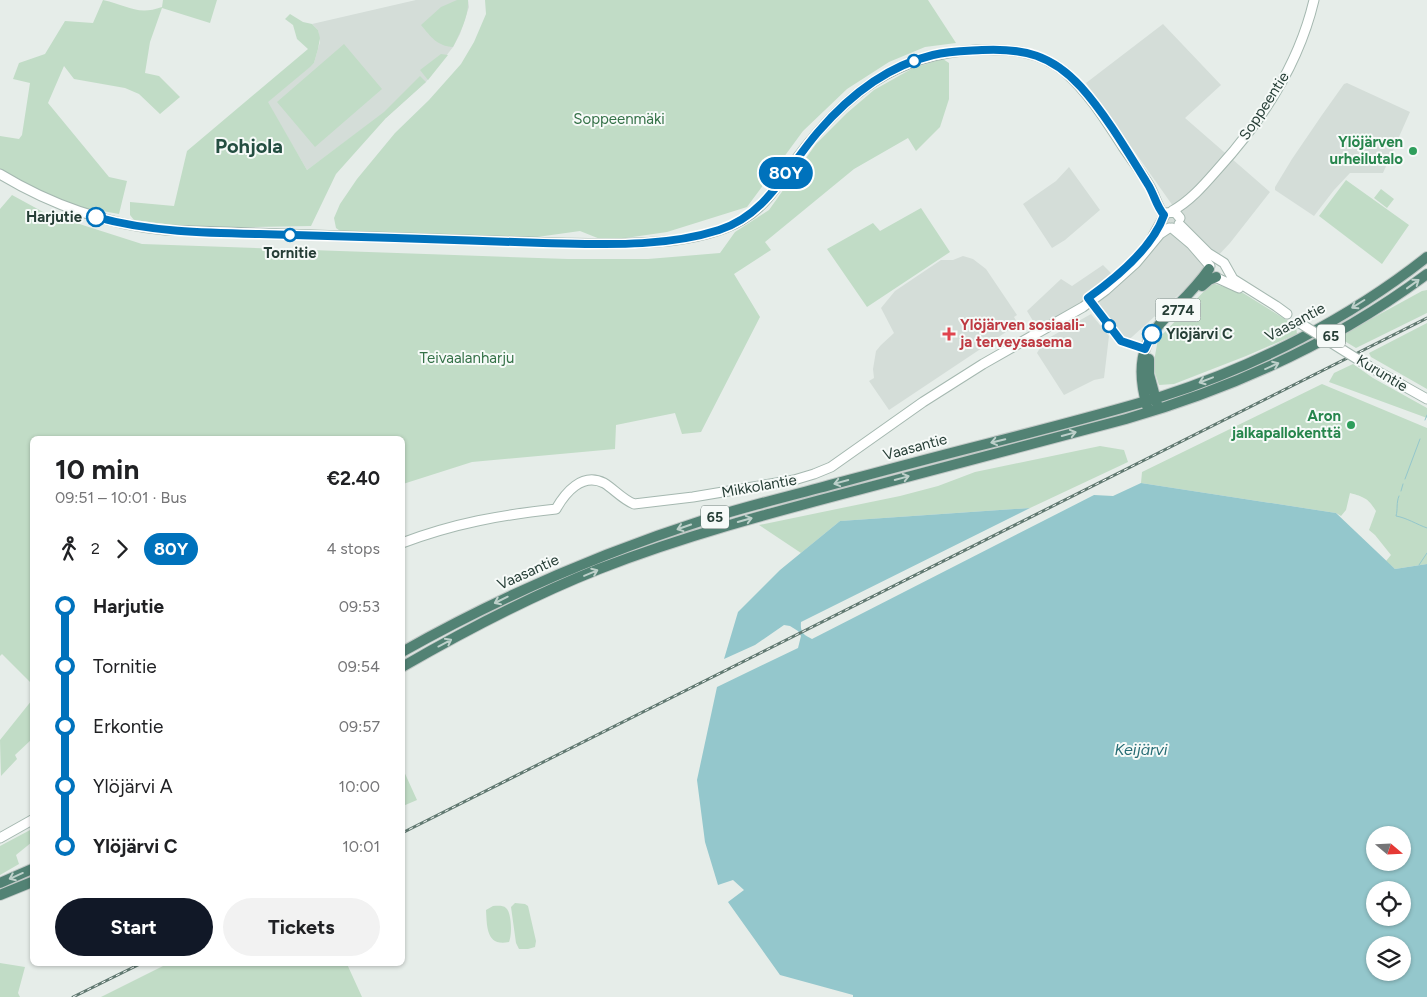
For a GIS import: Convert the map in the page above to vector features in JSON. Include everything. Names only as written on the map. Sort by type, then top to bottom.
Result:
[{"type":"highway","name":"Vaasantie","points":[[405,650],[537,583],[647,540],[708,519],[1150,399],[1235,368],[1293,341],[1362,302],[1427,257]]},
{"type":"highway","name":"2774","points":[[1154,411],[1150,399],[1149,364],[1150,351],[1157,334],[1203,285],[1214,270]]},
{"type":"highway","name":"Vaasantie","points":[[405,665],[498,615],[598,570],[654,549],[773,512],[1154,411],[1212,391],[1300,353],[1365,316],[1427,274]]},
{"type":"highway","points":[[0,883],[30,870]]},
{"type":"highway","points":[[0,895],[30,883]]},
{"type":"main road","name":"Soppeentie","points":[[1171,219],[1238,146],[1271,99],[1300,45],[1314,0]]},
{"type":"main road","name":"Kuruntie","points":[[0,174],[35,194],[77,212],[128,225],[165,230],[559,243],[621,244],[668,240],[720,230],[754,212],[765,202],[807,145],[826,123],[848,102],[883,76],[914,61],[936,54],[996,49],[1020,51],[1038,56],[1060,68],[1071,78],[1097,109],[1171,219],[1214,270],[1287,314]]},
{"type":"main road","name":"Mikkolantie","points":[[405,541],[470,521],[556,510],[574,487],[590,480],[604,483],[634,504],[693,497],[794,480],[831,467],[924,402],[983,364],[1063,317],[1125,267],[1171,219]]},
{"type":"main road","name":"Kuruntie","points":[[1214,270],[1224,275],[1227,270],[1237,282],[1298,322],[1370,367],[1427,399]]},
{"type":"main road","points":[[0,838],[30,821]]},
{"type":"shaded area","points":[[416,0],[468,0],[469,7],[460,34],[453,47],[426,82],[386,118],[384,113],[307,170],[267,102],[314,63],[320,42],[318,30],[312,24]]},
{"type":"shaded area","points":[[1163,24],[1221,85],[1185,118],[1270,192],[1230,243],[1197,278],[1122,346],[1090,306],[1041,334],[1027,311],[1061,279],[1072,286],[1103,265],[1113,275],[1152,235],[1173,206],[1086,83]]},
{"type":"shaded area","points":[[1347,83],[1410,112],[1383,173],[1350,173],[1314,216],[1275,190],[1275,187],[1322,115],[1344,84]]},
{"type":"shaded area","points":[[1069,167],[1100,210],[1065,240],[1052,248],[1023,204],[1056,181]]},
{"type":"shaded area","name":"Ylöjärven sosiaali- ja terveysasema","points":[[963,256],[973,259],[986,269],[1017,315],[1014,317],[1018,324],[889,410],[869,381],[874,378],[873,369],[876,351],[894,333],[881,308],[895,291],[941,260],[953,260]]},
{"type":"shaded area","points":[[1091,314],[1109,336],[1104,378],[1094,380],[1064,395],[1037,353],[1045,340]]},
{"type":"green space","points":[[103,0],[132,9],[146,10],[162,7],[163,0],[217,0],[210,23],[162,8],[150,42],[145,73],[159,76],[180,97],[160,114],[139,94],[125,88],[74,79],[64,66],[48,103],[109,177],[127,181],[119,214],[97,210],[87,211],[41,192],[0,169],[0,136],[19,139],[22,135],[30,83],[13,79],[19,63],[45,54],[65,21],[93,23]]},
{"type":"green space","points":[[457,0],[468,0],[468,6],[464,24],[453,47],[443,45],[435,40],[421,25],[441,7]]},
{"type":"green space","name":"Soppeenmäki","points":[[485,0],[928,0],[956,43],[925,47],[889,62],[847,89],[803,131],[747,207],[667,232],[605,241],[580,231],[530,238],[343,233],[336,228],[334,218],[340,204],[357,179],[395,133],[429,100],[461,64],[474,42],[486,14]]},
{"type":"green space","points":[[290,14],[303,22],[312,24],[318,30],[320,38],[318,49],[314,63],[268,102],[307,170],[384,112],[420,76],[426,82],[386,118],[336,174],[311,226],[195,228],[134,220],[130,215],[130,202],[174,206],[187,151],[308,49],[297,39],[293,25],[285,19]]},
{"type":"green space","points":[[344,44],[382,89],[315,147],[277,102]]},
{"type":"green space","points":[[441,54],[448,55],[428,80],[420,70]]},
{"type":"green space","name":"Teivaalanharju","points":[[943,59],[949,63],[949,99],[940,127],[916,151],[908,138],[854,169],[765,242],[771,250],[734,274],[760,317],[701,432],[682,434],[675,413],[616,425],[615,449],[472,462],[405,483],[405,436],[30,436],[30,682],[2,654],[0,656],[0,209],[12,195],[45,213],[142,244],[568,259],[648,259],[720,253],[735,232],[769,210],[816,144],[847,113],[874,90],[913,68]]},
{"type":"green space","points":[[1346,180],[1409,225],[1382,264],[1319,216]]},
{"type":"green space","points":[[1381,189],[1394,199],[1387,208],[1374,198]]},
{"type":"green space","points":[[921,208],[950,252],[867,307],[827,249],[873,223],[880,231]]},
{"type":"green space","points":[[1212,283],[1243,293],[1296,326],[1297,334],[1174,384],[1159,385],[1153,367],[1158,339]]},
{"type":"green space","points":[[1427,290],[1427,313],[1356,348],[1338,337],[1422,291]]},
{"type":"green space","points":[[1427,323],[1427,389],[1371,357],[1369,353]]},
{"type":"green space","points":[[1353,364],[1373,378],[1427,408],[1427,418],[1329,382],[1334,373]]},
{"type":"green space","points":[[1322,384],[1427,428],[1427,564],[1395,569],[1386,561],[1391,555],[1369,530],[1376,511],[1371,503],[1350,493],[1346,510],[1341,516],[1336,513],[1141,483],[1142,472]]},
{"type":"green space","points":[[1100,446],[1124,450],[1128,462],[1030,508],[840,521],[801,553],[759,525],[900,496],[938,486],[975,472]]},
{"type":"green space","points":[[30,702],[30,741],[15,755],[17,759],[1,776],[0,740]]},
{"type":"green space","points":[[405,774],[417,800],[405,805]]},
{"type":"green space","points":[[30,830],[30,844],[16,855],[19,864],[0,875],[0,846]]},
{"type":"green space","points":[[515,903],[528,906],[536,941],[535,947],[519,949],[516,943],[511,907]]},
{"type":"green space","points":[[493,906],[503,906],[508,911],[511,925],[509,942],[501,943],[496,941],[489,934],[486,910]]},
{"type":"green space","points":[[0,963],[25,967],[18,993],[20,997],[0,997]]},
{"type":"green space","points":[[163,966],[348,966],[362,997],[101,997]]},
{"type":"water","name":"Keijärvi","points":[[1141,483],[1336,513],[1395,569],[1427,564],[1427,997],[853,997],[853,995],[780,975],[728,902],[744,890],[733,880],[718,885],[705,842],[697,780],[717,687],[798,648],[801,636],[798,631],[784,625],[755,645],[724,659],[738,612],[780,570],[840,521],[1030,508],[801,622],[803,633],[812,639],[1094,495],[1113,496]]},
{"type":"waterway","points":[[1425,420],[1427,415]]},
{"type":"waterway","points":[[1405,479],[1420,439]]},
{"type":"waterway","points":[[1401,491],[1403,484]]},
{"type":"waterway","points":[[1399,496],[1396,516],[1427,528]]},
{"type":"waterway","points":[[1419,565],[1427,553]]},
{"type":"railway","points":[[405,831],[1427,318]]},
{"type":"railway","points":[[73,997],[136,966]]},
{"type":"bus line","name":"80Y","points":[[96,217],[128,225],[170,231],[325,237],[621,244],[694,236],[727,227],[754,212],[765,202],[796,159],[826,123],[859,93],[888,73],[914,61],[936,54],[957,51],[1014,50],[1032,54],[1048,61],[1060,68],[1081,88],[1092,101],[1155,196],[1159,208],[1164,215],[1157,232],[1125,267],[1088,298],[1121,341],[1145,349],[1152,334]]},
{"type":"place","name":"Ylöjärven urheilutalo","points":[[1413,151]]},
{"type":"place","name":"Harjutie","points":[[96,217]]},
{"type":"place","name":"Tornitie","points":[[290,235]]},
{"type":"place","name":"Ylöjärven sosiaali- ja terveysasema","points":[[949,334]]},
{"type":"place","name":"Ylöjärvi C","points":[[1152,334]]},
{"type":"place","name":"Aron jalkapallokenttä","points":[[1351,425]]},
{"type":"district","name":"Pohjola","points":[[249,146]]}]
